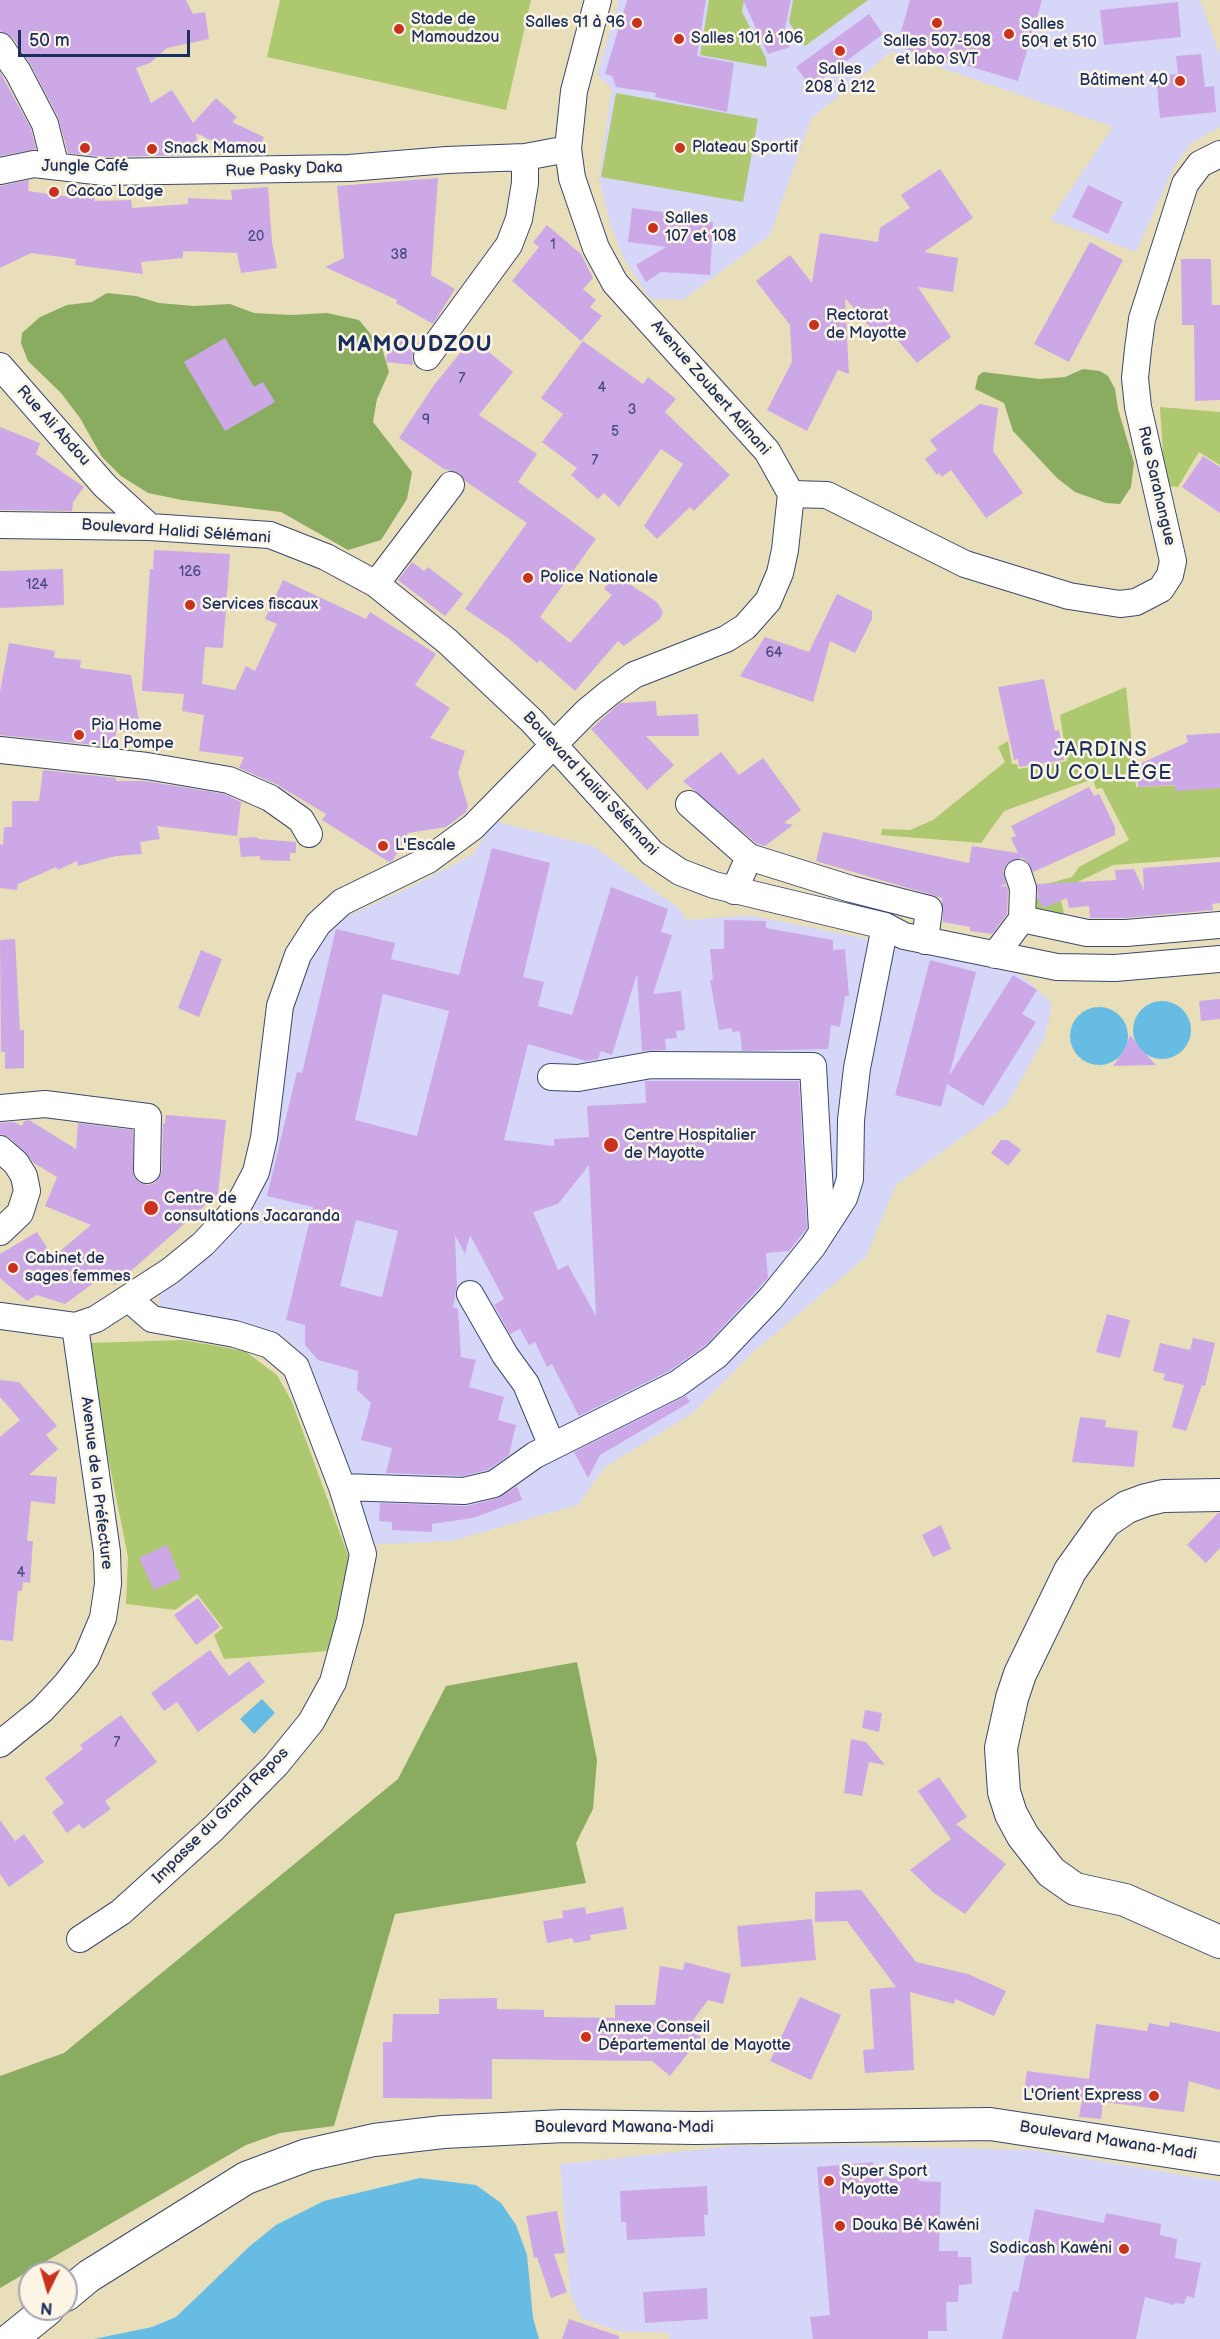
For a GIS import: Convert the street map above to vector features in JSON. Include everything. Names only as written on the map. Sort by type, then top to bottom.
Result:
[{"type":"main road","points":[[1220,1495],[1163,1496],[1127,1507],[1105,1522],[1070,1571],[1020,1674],[1001,1748],[1004,1792],[1011,1814],[1023,1836],[1051,1872],[1075,1889],[1125,1900],[1220,1942]]},
{"type":"main road","name":"Boulevard Mawana-Madi","points":[[78,2285],[246,2178],[307,2155],[374,2140],[443,2132],[564,2127],[695,2128],[990,2124],[1220,2159]]},
{"type":"main road","points":[[11,2339],[33,2321]]},
{"type":"street","name":"Avenue Zoubert Adinani","points":[[598,0],[574,91],[568,149],[572,178],[582,213],[615,283],[766,451],[791,494]]},
{"type":"street","points":[[0,46],[18,72],[45,124],[55,164]]},
{"type":"street","name":"Rue Pasky Daka","points":[[0,171],[34,164],[55,164],[104,172],[174,173],[349,168],[447,159],[525,157],[568,149]]},
{"type":"street","name":"Rue Sarahangue","points":[[791,494],[827,495],[964,564],[1069,596],[1120,604],[1136,602],[1161,589],[1170,575],[1173,561],[1138,407],[1135,378],[1142,319],[1185,184],[1200,164],[1220,154]]},
{"type":"street","points":[[427,357],[509,245],[519,219],[525,183],[525,157]]},
{"type":"street","name":"Rue Ali Abdou","points":[[0,366],[10,396],[150,527]]},
{"type":"street","points":[[375,584],[452,485]]},
{"type":"street","points":[[102,526],[105,486]]},
{"type":"street","points":[[0,1316],[75,1326],[96,1319],[129,1299],[203,1244],[237,1208],[256,1172],[264,1138],[280,1006],[297,956],[318,924],[342,902],[428,860],[473,827],[586,712],[634,675],[726,639],[746,627],[759,615],[780,573],[790,518],[791,494]]},
{"type":"street","name":"Boulevard Halidi Sélémani","points":[[0,525],[150,527],[270,535],[326,556],[375,584],[447,641],[554,746],[652,853],[680,872],[734,891],[885,926],[904,936],[995,955],[1083,969],[1220,959]]},
{"type":"street","points":[[0,750],[157,767],[229,780],[270,798],[302,820],[309,834]]},
{"type":"street","points":[[689,804],[749,857],[851,889],[929,909],[925,941]]},
{"type":"street","points":[[734,891],[749,857]]},
{"type":"street","points":[[995,955],[1022,918],[1023,888],[1018,873]]},
{"type":"street","points":[[1022,918],[1087,933],[1126,933],[1220,925]]},
{"type":"street","points":[[342,1486],[444,1491],[481,1489],[494,1484],[552,1446],[677,1384],[716,1356],[771,1298],[813,1246],[844,1198],[850,1179],[851,1120],[856,1068],[885,926]]},
{"type":"street","points":[[551,1077],[578,1078],[651,1065],[813,1066],[822,1230]]},
{"type":"street","points":[[0,1107],[45,1104],[148,1117],[147,1170]]},
{"type":"street","points":[[0,1149],[16,1163],[24,1176],[27,1191],[20,1213],[0,1232]]},
{"type":"street","points":[[470,1294],[505,1355],[526,1384],[552,1446]]},
{"type":"street","name":"Impasse du Grand Repos","points":[[80,1939],[121,1912],[206,1835],[276,1765],[311,1722],[333,1682],[350,1620],[363,1554],[342,1486],[296,1367],[270,1345],[236,1334],[152,1319],[129,1299]]},
{"type":"street","name":"Avenue de la Préfecture","points":[[0,1744],[42,1710],[67,1683],[91,1648],[104,1618],[108,1584],[107,1552],[75,1326]]},
{"type":"shaded area","points":[[619,0],[1200,0],[1220,55],[1220,127],[1192,143],[1174,167],[1136,252],[1050,220],[1113,127],[892,51],[811,119],[770,235],[683,300],[650,299],[624,259],[610,224],[599,179],[612,88],[597,75]]},
{"type":"shaded area","name":"Centre Hospitalier de Mayotte","points":[[494,821],[593,846],[680,909],[686,920],[750,915],[945,955],[1021,975],[1052,1003],[1045,1037],[1007,1105],[896,1185],[866,1257],[751,1354],[693,1413],[605,1467],[578,1505],[452,1541],[362,1545],[305,1367],[295,1346],[276,1332],[161,1309],[158,1306],[160,1294],[228,1236],[253,1209],[282,1098],[294,1009],[317,944],[337,921],[413,886],[473,854]]},
{"type":"shaded area","points":[[845,2145],[1033,2150],[1220,2181],[1220,2339],[670,2339],[669,2333],[617,2331],[581,2318],[570,2293],[560,2164],[733,2146]]},
{"type":"green space","name":"Stade de Mamoudzou","points":[[280,0],[531,0],[506,110],[267,57]]},
{"type":"green space","points":[[709,0],[744,0],[742,12],[766,58],[767,67],[700,55]]},
{"type":"green space","points":[[793,0],[868,0],[805,46],[789,22]]},
{"type":"green space","name":"Plateau Sportif","points":[[616,93],[758,119],[743,202],[601,177]]},
{"type":"green space","points":[[107,293],[136,296],[159,303],[194,306],[230,304],[254,313],[291,315],[327,313],[359,320],[382,348],[389,372],[377,399],[373,422],[412,472],[407,499],[381,540],[348,550],[281,512],[182,500],[148,493],[121,476],[102,457],[80,418],[61,393],[28,361],[21,343],[22,333],[40,317],[67,305],[92,302]]},
{"type":"green space","points":[[1083,369],[1100,371],[1108,376],[1115,389],[1118,409],[1134,463],[1131,487],[1120,504],[1106,503],[1075,492],[1057,478],[1013,431],[1004,403],[975,389],[978,376],[983,372],[1040,379],[1065,377]]},
{"type":"green space","points":[[1160,407],[1220,412],[1220,465],[1199,452],[1178,487],[1165,486]]},
{"type":"green space","points":[[1126,687],[1136,787],[1220,784],[1220,857],[1113,865],[1059,891],[1065,919],[1032,911],[1043,885],[1072,877],[1079,867],[1129,840],[1102,788],[1096,789],[1093,779],[1004,811],[981,843],[881,835],[882,829],[910,830],[933,820],[1005,762],[998,747],[1008,741],[1012,764],[1017,764],[1018,769],[1067,761],[1060,715]]},
{"type":"green space","points":[[183,1340],[245,1351],[277,1375],[292,1402],[349,1558],[329,1651],[224,1659],[214,1635],[223,1628],[197,1594],[175,1610],[126,1604],[128,1557],[107,1452],[90,1343]]},
{"type":"green space","points":[[577,1662],[597,1760],[593,1809],[576,1843],[586,1883],[395,1914],[334,2126],[280,2133],[246,2145],[46,2261],[18,2261],[18,2278],[0,2288],[0,2076],[64,2053],[398,1779],[446,1686]]},
{"type":"water","points":[[1162,1001],[1178,1006],[1186,1014],[1191,1030],[1186,1046],[1178,1054],[1162,1059],[1146,1054],[1138,1046],[1133,1030],[1138,1014],[1146,1006]]},
{"type":"water","points":[[1099,1007],[1110,1009],[1123,1020],[1128,1036],[1126,1047],[1115,1060],[1099,1065],[1088,1063],[1075,1052],[1070,1036],[1072,1025],[1083,1012]]},
{"type":"water","points":[[262,1699],[275,1713],[254,1734],[240,1719]]},
{"type":"water","points":[[420,2178],[476,2185],[501,2203],[516,2225],[527,2255],[533,2318],[539,2339],[94,2339],[152,2327],[176,2317],[250,2246],[276,2225],[324,2201]]},
{"type":"building","points":[[0,0],[186,0],[193,14],[205,12],[209,39],[167,48],[150,63],[136,68],[151,103],[172,90],[193,123],[216,98],[237,117],[232,122],[264,137],[256,155],[241,155],[196,133],[198,155],[105,157],[68,153],[58,117],[31,65],[12,37],[0,31]]},
{"type":"building","points":[[627,0],[706,0],[697,56],[734,63],[727,112],[655,97],[656,93],[616,87],[612,76],[605,74]]},
{"type":"building","points":[[743,0],[791,0],[784,33],[790,47],[768,54]]},
{"type":"building","points":[[910,0],[1042,0],[1018,81],[958,63],[957,66],[897,46]]},
{"type":"building","points":[[1178,2],[1181,37],[1104,45],[1100,10]]},
{"type":"building","name":"Salles 208 à 212","points":[[869,14],[883,34],[811,87],[796,67]]},
{"type":"building","name":"Bâtiment 40","points":[[1201,54],[1205,87],[1214,86],[1216,112],[1160,118],[1156,76],[1178,74],[1176,56]]},
{"type":"building","points":[[0,72],[31,129],[36,149],[0,156]]},
{"type":"building","points":[[940,169],[973,218],[924,252],[958,258],[953,292],[918,287],[951,337],[917,363],[890,331],[880,339],[845,298],[849,374],[838,370],[807,431],[767,410],[792,362],[790,325],[756,281],[790,255],[812,283],[820,233],[878,242],[880,228],[910,208],[901,195]]},
{"type":"building","points":[[438,178],[431,275],[455,289],[433,324],[396,303],[397,300],[325,267],[344,258],[337,186]]},
{"type":"building","points":[[29,180],[28,191],[71,197],[73,184],[93,186],[95,201],[131,200],[132,208],[188,204],[188,198],[232,200],[231,190],[268,187],[272,242],[277,268],[241,273],[237,253],[183,251],[183,258],[141,262],[143,274],[75,265],[76,259],[31,253],[0,268],[0,186]]},
{"type":"building","points":[[1088,185],[1123,202],[1108,234],[1072,217]]},
{"type":"building","points":[[632,208],[677,214],[677,220],[713,222],[710,275],[661,272],[646,282],[636,265],[666,247],[628,242]]},
{"type":"building","points":[[547,225],[581,254],[593,278],[583,289],[596,300],[590,307],[602,316],[581,341],[512,281],[539,247],[533,242]]},
{"type":"building","points":[[1090,242],[1123,260],[1069,362],[1034,344]]},
{"type":"building","points":[[1181,259],[1211,259],[1212,305],[1220,305],[1220,400],[1195,401],[1194,325],[1182,325]]},
{"type":"building","points":[[225,338],[254,387],[263,382],[275,402],[225,431],[184,362]]},
{"type":"building","points":[[389,339],[419,342],[412,355],[413,365],[386,362]]},
{"type":"building","points":[[583,341],[643,384],[648,377],[676,399],[665,412],[730,475],[694,511],[690,507],[657,539],[644,526],[683,464],[661,449],[619,507],[604,493],[598,499],[571,475],[577,468],[542,442],[563,414],[541,398]]},
{"type":"building","points":[[465,347],[484,348],[513,372],[479,415],[537,454],[518,482],[596,539],[540,617],[570,643],[612,595],[604,589],[614,574],[657,602],[663,612],[660,619],[624,646],[618,641],[575,691],[540,660],[537,663],[508,638],[465,609],[527,523],[465,481],[460,473],[444,469],[399,438],[434,385]]},
{"type":"building","points":[[980,404],[998,408],[993,451],[1023,493],[986,518],[951,470],[942,477],[939,473],[937,475],[925,459],[937,450],[930,440]]},
{"type":"building","points":[[0,427],[40,443],[36,454],[84,487],[73,502],[72,511],[0,510]]},
{"type":"building","points":[[1203,456],[1220,467],[1220,513],[1182,487]]},
{"type":"building","points":[[154,550],[230,554],[223,648],[205,647],[202,684],[235,690],[246,666],[255,671],[277,624],[265,619],[283,580],[366,619],[370,612],[436,654],[415,685],[450,708],[430,738],[465,751],[458,773],[468,806],[466,812],[446,827],[408,833],[393,860],[389,862],[322,820],[326,814],[276,784],[239,768],[244,757],[199,751],[204,715],[182,711],[184,694],[142,691],[150,569],[153,569]]},
{"type":"building","points":[[412,562],[424,571],[428,567],[463,594],[445,616],[398,580]]},
{"type":"building","points":[[63,569],[64,605],[0,608],[0,571]]},
{"type":"building","points":[[837,594],[872,611],[872,619],[855,653],[830,641],[813,702],[740,676],[765,637],[809,652]]},
{"type":"building","points":[[9,643],[55,651],[54,658],[81,660],[80,668],[131,675],[141,733],[116,731],[115,747],[0,735],[0,692]]},
{"type":"building","points":[[1044,679],[1055,731],[1059,730],[1064,760],[1019,767],[1018,759],[1014,760],[998,687]]},
{"type":"building","points":[[656,701],[657,716],[698,714],[699,736],[646,736],[674,765],[647,790],[591,729],[620,703]]},
{"type":"building","points":[[1220,733],[1220,788],[1175,791],[1175,785],[1138,787],[1137,765],[1188,742],[1186,735]]},
{"type":"building","points":[[721,752],[739,775],[763,758],[801,810],[784,823],[793,825],[765,846],[757,844],[683,781]]},
{"type":"building","points":[[43,770],[116,778],[116,781],[145,781],[225,794],[241,802],[237,836],[157,826],[160,839],[140,842],[142,854],[116,856],[78,866],[77,861],[58,870],[56,867],[18,884],[17,890],[0,888],[0,844],[3,845],[4,827],[12,827],[12,801],[39,801]]},
{"type":"building","points":[[1089,787],[1094,796],[1099,794],[1115,827],[1115,835],[1033,872],[1028,862],[1022,858],[1007,863],[1003,871],[1006,884],[1000,887],[1007,886],[1007,914],[992,934],[970,931],[970,927],[943,922],[942,898],[816,861],[823,832],[969,863],[972,846],[1018,853],[1011,838],[1016,836],[1011,826]]},
{"type":"building","points":[[257,837],[258,839],[296,842],[296,853],[290,853],[290,861],[260,860],[260,856],[241,857],[239,838]]},
{"type":"building","points":[[492,848],[550,863],[523,977],[544,982],[538,1006],[572,1015],[611,887],[668,909],[661,932],[672,935],[653,994],[681,991],[685,1030],[676,1031],[677,1038],[665,1039],[666,1050],[642,1051],[637,974],[612,1055],[601,1051],[598,1059],[586,1061],[528,1044],[504,1140],[554,1146],[554,1139],[589,1137],[587,1106],[646,1103],[645,1081],[799,1081],[807,1228],[789,1251],[766,1253],[768,1278],[706,1345],[669,1371],[579,1416],[552,1364],[547,1367],[535,1342],[529,1345],[520,1329],[510,1334],[494,1305],[504,1299],[470,1235],[465,1254],[455,1235],[457,1286],[453,1307],[458,1309],[461,1357],[476,1360],[469,1387],[504,1397],[498,1420],[516,1425],[509,1455],[488,1470],[463,1476],[386,1473],[392,1448],[361,1440],[371,1403],[357,1390],[358,1371],[318,1360],[305,1345],[305,1325],[286,1320],[313,1207],[267,1196],[297,1072],[302,1073],[336,929],[395,943],[391,959],[459,975]],"holes":[[[383,994],[449,1011],[417,1136],[355,1120]],[[589,1165],[596,1316],[568,1265],[558,1270],[533,1212],[558,1204]],[[356,1220],[398,1231],[382,1297],[340,1286]]]},
{"type":"building","points":[[1220,862],[1220,903],[1212,904],[1213,910],[1125,918],[1090,918],[1089,906],[1069,908],[1067,898],[1044,908],[1038,900],[1037,884],[1116,880],[1115,870],[1134,869],[1144,891],[1143,868]]},
{"type":"building","points":[[724,920],[766,921],[766,928],[833,940],[833,950],[845,949],[849,996],[845,996],[840,1027],[831,1025],[828,1049],[742,1051],[740,1031],[732,1032],[732,1028],[719,1030],[710,980],[713,980],[710,949],[724,949]]},
{"type":"building","points":[[15,939],[20,1030],[24,1030],[24,1068],[5,1069],[5,1052],[1,1052],[0,940]]},
{"type":"building","points":[[201,950],[222,959],[199,1017],[178,1008]]},
{"type":"building","points":[[930,960],[976,972],[949,1076],[1013,975],[1037,990],[1022,1014],[1036,1022],[983,1106],[947,1084],[941,1107],[895,1095]]},
{"type":"building","points":[[1220,999],[1220,1019],[1201,1021],[1199,1001]]},
{"type":"building","points":[[1130,1035],[1156,1065],[1113,1066],[1125,1049]]},
{"type":"building","points":[[166,1115],[226,1120],[218,1194],[115,1285],[106,1274],[65,1304],[37,1295],[27,1301],[0,1278],[0,1254],[37,1232],[53,1257],[91,1225],[45,1206],[57,1177],[34,1163],[10,1138],[0,1134],[0,1123],[14,1122],[22,1126],[24,1121],[29,1120],[76,1149],[78,1123],[133,1130],[134,1177],[147,1185],[155,1183],[162,1171],[163,1123],[165,1124]]},
{"type":"building","points":[[1001,1140],[1008,1140],[1021,1150],[1008,1166],[991,1153]]},
{"type":"building","points":[[1107,1314],[1130,1320],[1120,1358],[1096,1352]]},
{"type":"building","points":[[1193,1338],[1215,1343],[1205,1386],[1202,1385],[1186,1431],[1172,1427],[1184,1385],[1163,1380],[1165,1374],[1153,1371],[1160,1343],[1190,1350]]},
{"type":"building","points":[[0,1380],[19,1382],[57,1426],[46,1435],[58,1449],[29,1475],[57,1477],[55,1504],[31,1501],[27,1541],[33,1541],[30,1583],[23,1582],[22,1591],[18,1591],[13,1641],[0,1640],[0,1437],[20,1420],[0,1397]]},
{"type":"building","points":[[686,1396],[690,1402],[600,1455],[588,1478],[574,1452]]},
{"type":"building","points":[[1080,1417],[1106,1420],[1105,1427],[1138,1431],[1134,1467],[1072,1462]]},
{"type":"building","points":[[517,1486],[522,1500],[473,1518],[432,1524],[432,1532],[392,1530],[392,1522],[379,1521],[380,1503],[467,1506],[498,1498]]},
{"type":"building","points":[[1220,1513],[1220,1548],[1206,1563],[1187,1545]]},
{"type":"building","points":[[941,1525],[951,1549],[933,1557],[922,1535]]},
{"type":"building","points":[[167,1545],[181,1578],[154,1590],[139,1558]]},
{"type":"building","points":[[198,1598],[220,1627],[196,1645],[174,1615]]},
{"type":"building","points":[[210,1650],[229,1676],[249,1661],[265,1682],[198,1732],[177,1702],[164,1711],[151,1693]]},
{"type":"building","points":[[865,1710],[882,1713],[879,1732],[862,1728]]},
{"type":"building","points":[[121,1715],[157,1762],[105,1801],[111,1809],[83,1829],[79,1824],[67,1833],[52,1812],[64,1803],[45,1778],[83,1749],[80,1745]]},
{"type":"building","points":[[851,1739],[866,1742],[885,1765],[869,1762],[862,1796],[844,1793]]},
{"type":"building","points":[[939,1777],[967,1817],[956,1824],[1006,1864],[965,1914],[934,1893],[910,1870],[951,1839],[918,1791]]},
{"type":"building","points":[[0,1820],[15,1841],[24,1834],[44,1862],[9,1887],[0,1874]]},
{"type":"building","points":[[861,1890],[916,1962],[968,1974],[1006,1991],[994,2016],[955,1999],[954,2004],[910,1992],[914,2070],[865,2073],[863,2050],[874,2049],[870,1989],[896,1987],[847,1921],[815,1922],[815,1892]]},
{"type":"building","points":[[585,1907],[586,1914],[623,1907],[627,1929],[590,1935],[591,1940],[574,1943],[572,1938],[547,1943],[543,1921],[563,1918],[562,1911]]},
{"type":"building","points":[[812,1919],[816,1960],[741,1967],[737,1926]]},
{"type":"building","points":[[685,1962],[731,1974],[723,2004],[708,2000],[688,2027],[701,2037],[670,2076],[652,2061],[492,2059],[492,2099],[383,2098],[383,2042],[392,2042],[393,2014],[439,2014],[439,1999],[497,1998],[497,2009],[544,2010],[544,2017],[615,2018],[615,2005],[655,2005],[660,1966],[683,1970]]},
{"type":"building","points":[[800,1997],[841,2015],[811,2080],[770,2061]]},
{"type":"building","points":[[1170,2022],[1220,2032],[1220,2090],[1189,2081],[1184,2112],[1103,2102],[1101,2119],[1079,2117],[1082,2100],[1024,2091],[1027,2071],[1089,2079],[1096,2024],[1147,2031],[1149,2023],[1169,2027]]},
{"type":"building","points":[[873,2162],[874,2176],[919,2178],[919,2181],[941,2182],[939,2251],[958,2251],[958,2257],[971,2257],[972,2284],[959,2285],[958,2302],[946,2302],[947,2331],[928,2331],[928,2339],[813,2339],[810,2317],[830,2315],[817,2167]]},
{"type":"building","points":[[707,2186],[708,2215],[704,2215],[705,2236],[627,2240],[626,2222],[621,2222],[620,2191]]},
{"type":"building","points":[[1035,2209],[1104,2223],[1106,2213],[1161,2224],[1160,2235],[1177,2239],[1175,2258],[1201,2263],[1194,2298],[1187,2296],[1184,2304],[1175,2303],[1174,2305],[1145,2297],[1136,2339],[1002,2339],[1013,2291],[1018,2292]]},
{"type":"building","points":[[557,2211],[565,2253],[554,2254],[567,2292],[551,2298],[537,2257],[534,2258],[526,2216]]},
{"type":"building","points":[[707,2288],[708,2319],[645,2323],[643,2292]]},
{"type":"building","points":[[569,2319],[619,2336],[619,2339],[562,2339]]},
{"type":"place","name":"Salles 91 à 96","points":[[637,23]]},
{"type":"place","name":"Salles 507-508 et labo SVT","points":[[937,23]]},
{"type":"place","name":"Stade de Mamoudzou","points":[[399,29]]},
{"type":"place","name":"Salles 509 et 510","points":[[1009,34]]},
{"type":"place","name":"Salles 101 à 106","points":[[679,39]]},
{"type":"place","name":"Salles 208 à 212","points":[[840,51]]},
{"type":"place","name":"Bâtiment 40","points":[[1180,81]]},
{"type":"place","name":"Jungle Café","points":[[85,148]]},
{"type":"place","name":"Plateau Sportif","points":[[680,148]]},
{"type":"place","name":"Snack Mamou","points":[[152,149]]},
{"type":"place","name":"Cacao Lodge","points":[[54,192]]},
{"type":"place","name":"Salles 107 et 108","points":[[653,228]]},
{"type":"place","name":"Rectorat de Mayotte","points":[[814,325]]},
{"type":"place","name":"Police Nationale","points":[[528,578]]},
{"type":"place","name":"Services fiscaux","points":[[190,605]]},
{"type":"place","name":"Pia Home - La Pompe","points":[[79,735]]},
{"type":"place","name":"L'Escale","points":[[383,846]]},
{"type":"place","name":"Centre Hospitalier de Mayotte","points":[[611,1145]]},
{"type":"place","name":"Centre de consultations Jacaranda","points":[[151,1208]]},
{"type":"place","name":"Cabinet de sages femmes","points":[[13,1268]]},
{"type":"place","name":"Annexe Conseil Départemental de Mayotte","points":[[586,2037]]},
{"type":"place","name":"L'Orient Express","points":[[1154,2096]]},
{"type":"place","name":"Super Sport Mayotte","points":[[829,2181]]},
{"type":"place","name":"Douka Bé Kawéni","points":[[840,2226]]},
{"type":"place","name":"Sodicash Kawéni","points":[[1124,2249]]},
{"type":"district","name":"MAMOUDZOU","points":[[415,345]]},
{"type":"district","name":"JARDINS DU COLLÈGE","points":[[1101,762]]}]
